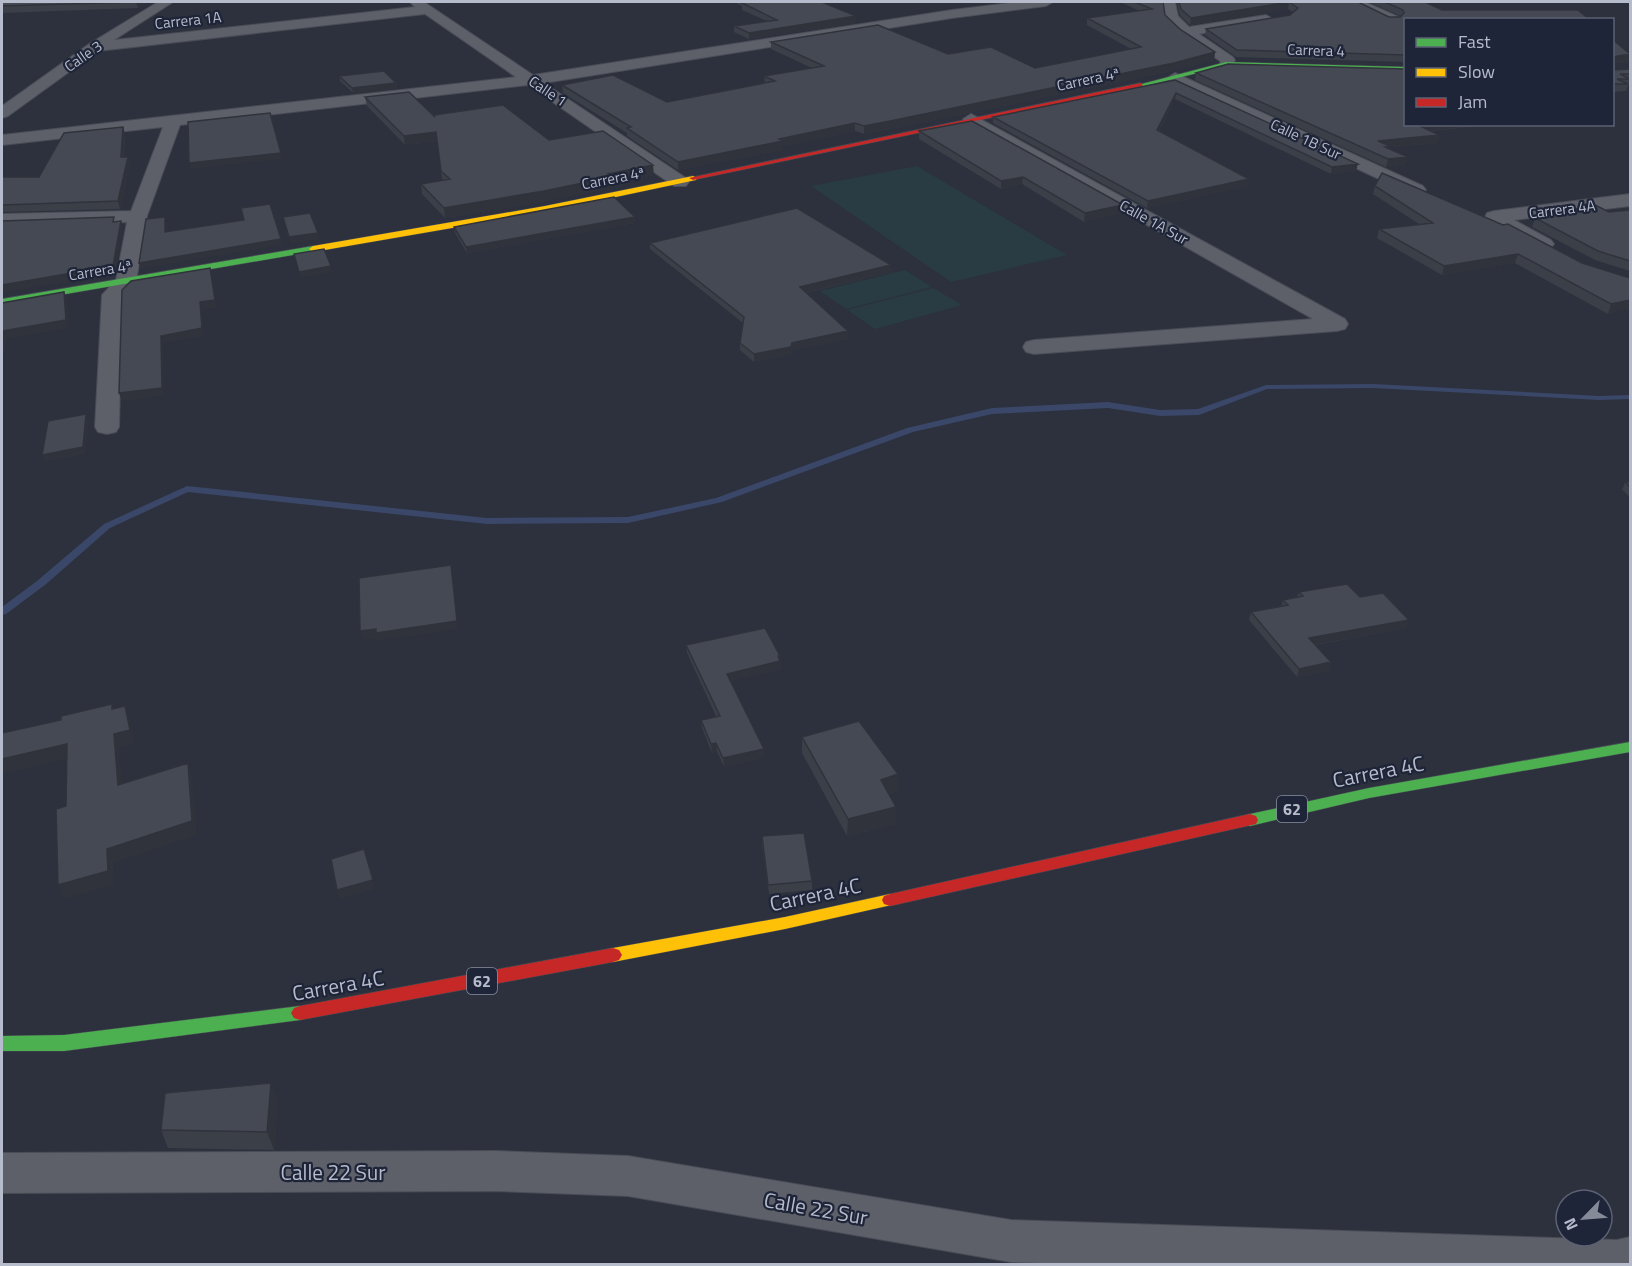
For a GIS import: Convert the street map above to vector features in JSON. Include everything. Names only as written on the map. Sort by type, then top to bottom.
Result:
[{"type":"street","name":"Calle 3","points":[[2,113],[94,47],[166,2]]},
{"type":"street","points":[[2,140],[532,80],[952,14],[1046,2]]},
{"type":"street","points":[[1169,2],[1171,17],[1186,32],[1228,60],[1226,64]]},
{"type":"street","points":[[1355,2],[1394,18]]},
{"type":"street","name":"Carrera 1A","points":[[94,47],[422,6]]},
{"type":"street","name":"Calle 1","points":[[422,6],[680,182]]},
{"type":"street","points":[[1186,32],[1277,17]]},
{"type":"street","name":"Carrera 4","points":[[1226,64],[1404,69]]},
{"type":"street","name":"Carrera 4ª","points":[[2,302],[545,209],[1175,78],[1226,64]]},
{"type":"street","name":"Calle 1B Sur","points":[[1175,78],[1437,199]]},
{"type":"street","name":"Calle 1A Sur","points":[[971,119],[1337,324],[1034,347]]},
{"type":"street","points":[[107,427],[112,295],[126,282],[138,216],[173,122]]},
{"type":"street","name":"Carrera 4A","points":[[1566,255],[1494,217],[1630,200]]},
{"type":"street","points":[[2,220],[138,216]]},
{"type":"street","name":"Carrera 4C","points":[[2,1044],[64,1042],[319,1011],[785,923],[1369,793],[1630,747]]},
{"type":"street","name":"Calle 22 Sur","points":[[2,1173],[496,1171],[628,1176],[1011,1241],[1617,1262],[1630,1258]]},
{"type":"shaded area","points":[[917,166],[1067,255],[951,282],[811,186]]},
{"type":"shaded area","points":[[905,270],[932,287],[846,309],[820,291]]},
{"type":"shaded area","points":[[933,288],[962,305],[875,329],[847,310]]},
{"type":"building","points":[[2,2],[134,2],[2,6]]},
{"type":"building","points":[[822,2],[856,16],[749,33],[734,26],[777,20],[742,3]]},
{"type":"building","points":[[1135,2],[1163,2],[1165,15],[1181,30],[1215,52],[1174,63],[890,121],[864,126],[855,123],[779,139],[783,141],[678,162],[627,128],[631,127],[562,85],[613,75],[667,102],[775,81],[764,76],[824,66],[771,42],[878,25],[948,54],[991,47],[1035,68],[1141,47],[1087,18],[1152,9]]},
{"type":"building","points":[[1179,2],[1289,2],[1191,18],[1181,9]]},
{"type":"building","points":[[1289,2],[1358,2],[1389,17],[1400,17],[1404,13],[1403,10],[1385,2],[1425,2],[1442,10],[1578,10],[1588,18],[1404,18],[1404,55],[1237,50],[1206,29],[1290,15],[1298,8]]},
{"type":"building","points":[[1614,41],[1630,54],[1614,57]]},
{"type":"building","points":[[1228,64],[1404,69],[1404,126],[1420,126],[1439,135],[1378,141],[1390,146],[1385,147],[1408,157],[1388,159],[1196,73]]},
{"type":"building","points":[[1630,69],[1630,74],[1620,74],[1630,79],[1617,79],[1628,84],[1614,84],[1614,70]]},
{"type":"building","points":[[384,71],[396,83],[352,88],[339,76]]},
{"type":"building","points":[[1175,80],[1358,164],[1332,167],[1176,93],[1157,130],[1249,179],[1148,201],[993,117]]},
{"type":"building","points":[[409,92],[435,117],[434,115],[503,105],[549,140],[603,131],[653,165],[608,174],[612,177],[544,191],[444,208],[421,184],[450,179],[441,171],[436,132],[404,136],[365,97]]},
{"type":"building","points":[[270,113],[281,153],[189,163],[188,122]]},
{"type":"building","points":[[972,121],[1123,205],[1085,213],[1023,177],[1001,181],[919,131]]},
{"type":"building","points":[[123,127],[121,157],[128,157],[118,201],[2,205],[2,177],[39,177],[64,133]]},
{"type":"building","points":[[1382,173],[1503,225],[1508,224],[1582,263],[1630,278],[1630,300],[1611,304],[1518,254],[1444,266],[1379,229],[1433,223],[1375,186]]},
{"type":"building","points":[[614,197],[635,217],[466,247],[454,227]]},
{"type":"building","points":[[270,204],[281,239],[139,263],[146,219],[165,217],[165,232],[244,220],[241,208]]},
{"type":"building","points":[[1595,205],[1609,212],[1630,210],[1630,261],[1598,251],[1535,218]]},
{"type":"building","points":[[797,208],[891,265],[800,287],[848,331],[792,343],[791,347],[754,354],[740,343],[744,317],[650,243]]},
{"type":"building","points":[[310,213],[318,233],[289,237],[283,217]]},
{"type":"building","points":[[114,217],[113,222],[121,221],[113,266],[2,285],[2,221]]},
{"type":"building","points":[[324,249],[331,266],[299,272],[294,254]]},
{"type":"building","points":[[210,268],[215,300],[200,302],[202,328],[161,336],[162,388],[119,393],[122,290],[131,281]]},
{"type":"building","points":[[64,292],[66,320],[3,331],[2,342],[2,303]]},
{"type":"building","points":[[86,414],[83,447],[42,455],[48,421]]},
{"type":"building","points":[[451,565],[457,621],[376,633],[376,629],[360,631],[359,578]]},
{"type":"building","points":[[1347,584],[1360,597],[1383,593],[1409,620],[1309,638],[1331,662],[1299,669],[1251,612],[1288,605],[1283,600],[1303,596],[1299,592]]},
{"type":"building","points":[[765,628],[780,656],[778,656],[780,661],[727,674],[764,749],[723,758],[716,743],[711,744],[701,720],[720,716],[686,645]]},
{"type":"building","points":[[112,704],[112,709],[125,706],[130,730],[114,734],[118,785],[188,763],[192,821],[107,849],[108,871],[58,885],[56,809],[66,806],[67,744],[2,759],[2,733],[61,720],[61,716]]},
{"type":"building","points":[[859,721],[898,774],[881,780],[896,807],[848,819],[802,737]]},
{"type":"building","points":[[804,833],[812,881],[768,885],[762,836]]},
{"type":"building","points":[[364,849],[373,880],[337,890],[331,859]]},
{"type":"building","points":[[271,1083],[267,1132],[161,1130],[165,1093]]},
{"type":"waterway","points":[[2,612],[41,583],[107,526],[187,489],[487,521],[628,520],[719,500],[910,430],[992,411],[1108,405],[1160,413],[1199,412],[1266,387],[1373,386],[1599,398],[1630,397]]},
{"type":"traffic: fast","points":[[1141,85],[1226,64],[1404,69]]},
{"type":"traffic: fast","points":[[2,302],[313,249]]},
{"type":"traffic: fast","points":[[1250,820],[1369,793],[1630,747]]},
{"type":"traffic: fast","points":[[2,1044],[64,1043],[300,1013]]},
{"type":"traffic: slow","points":[[313,249],[545,209],[693,178]]},
{"type":"traffic: slow","points":[[613,955],[785,923],[890,900]]},
{"type":"traffic: jam","points":[[693,178],[1141,85]]},
{"type":"traffic: jam","points":[[890,900],[1250,820]]},
{"type":"traffic: jam","points":[[300,1013],[613,955]]}]
